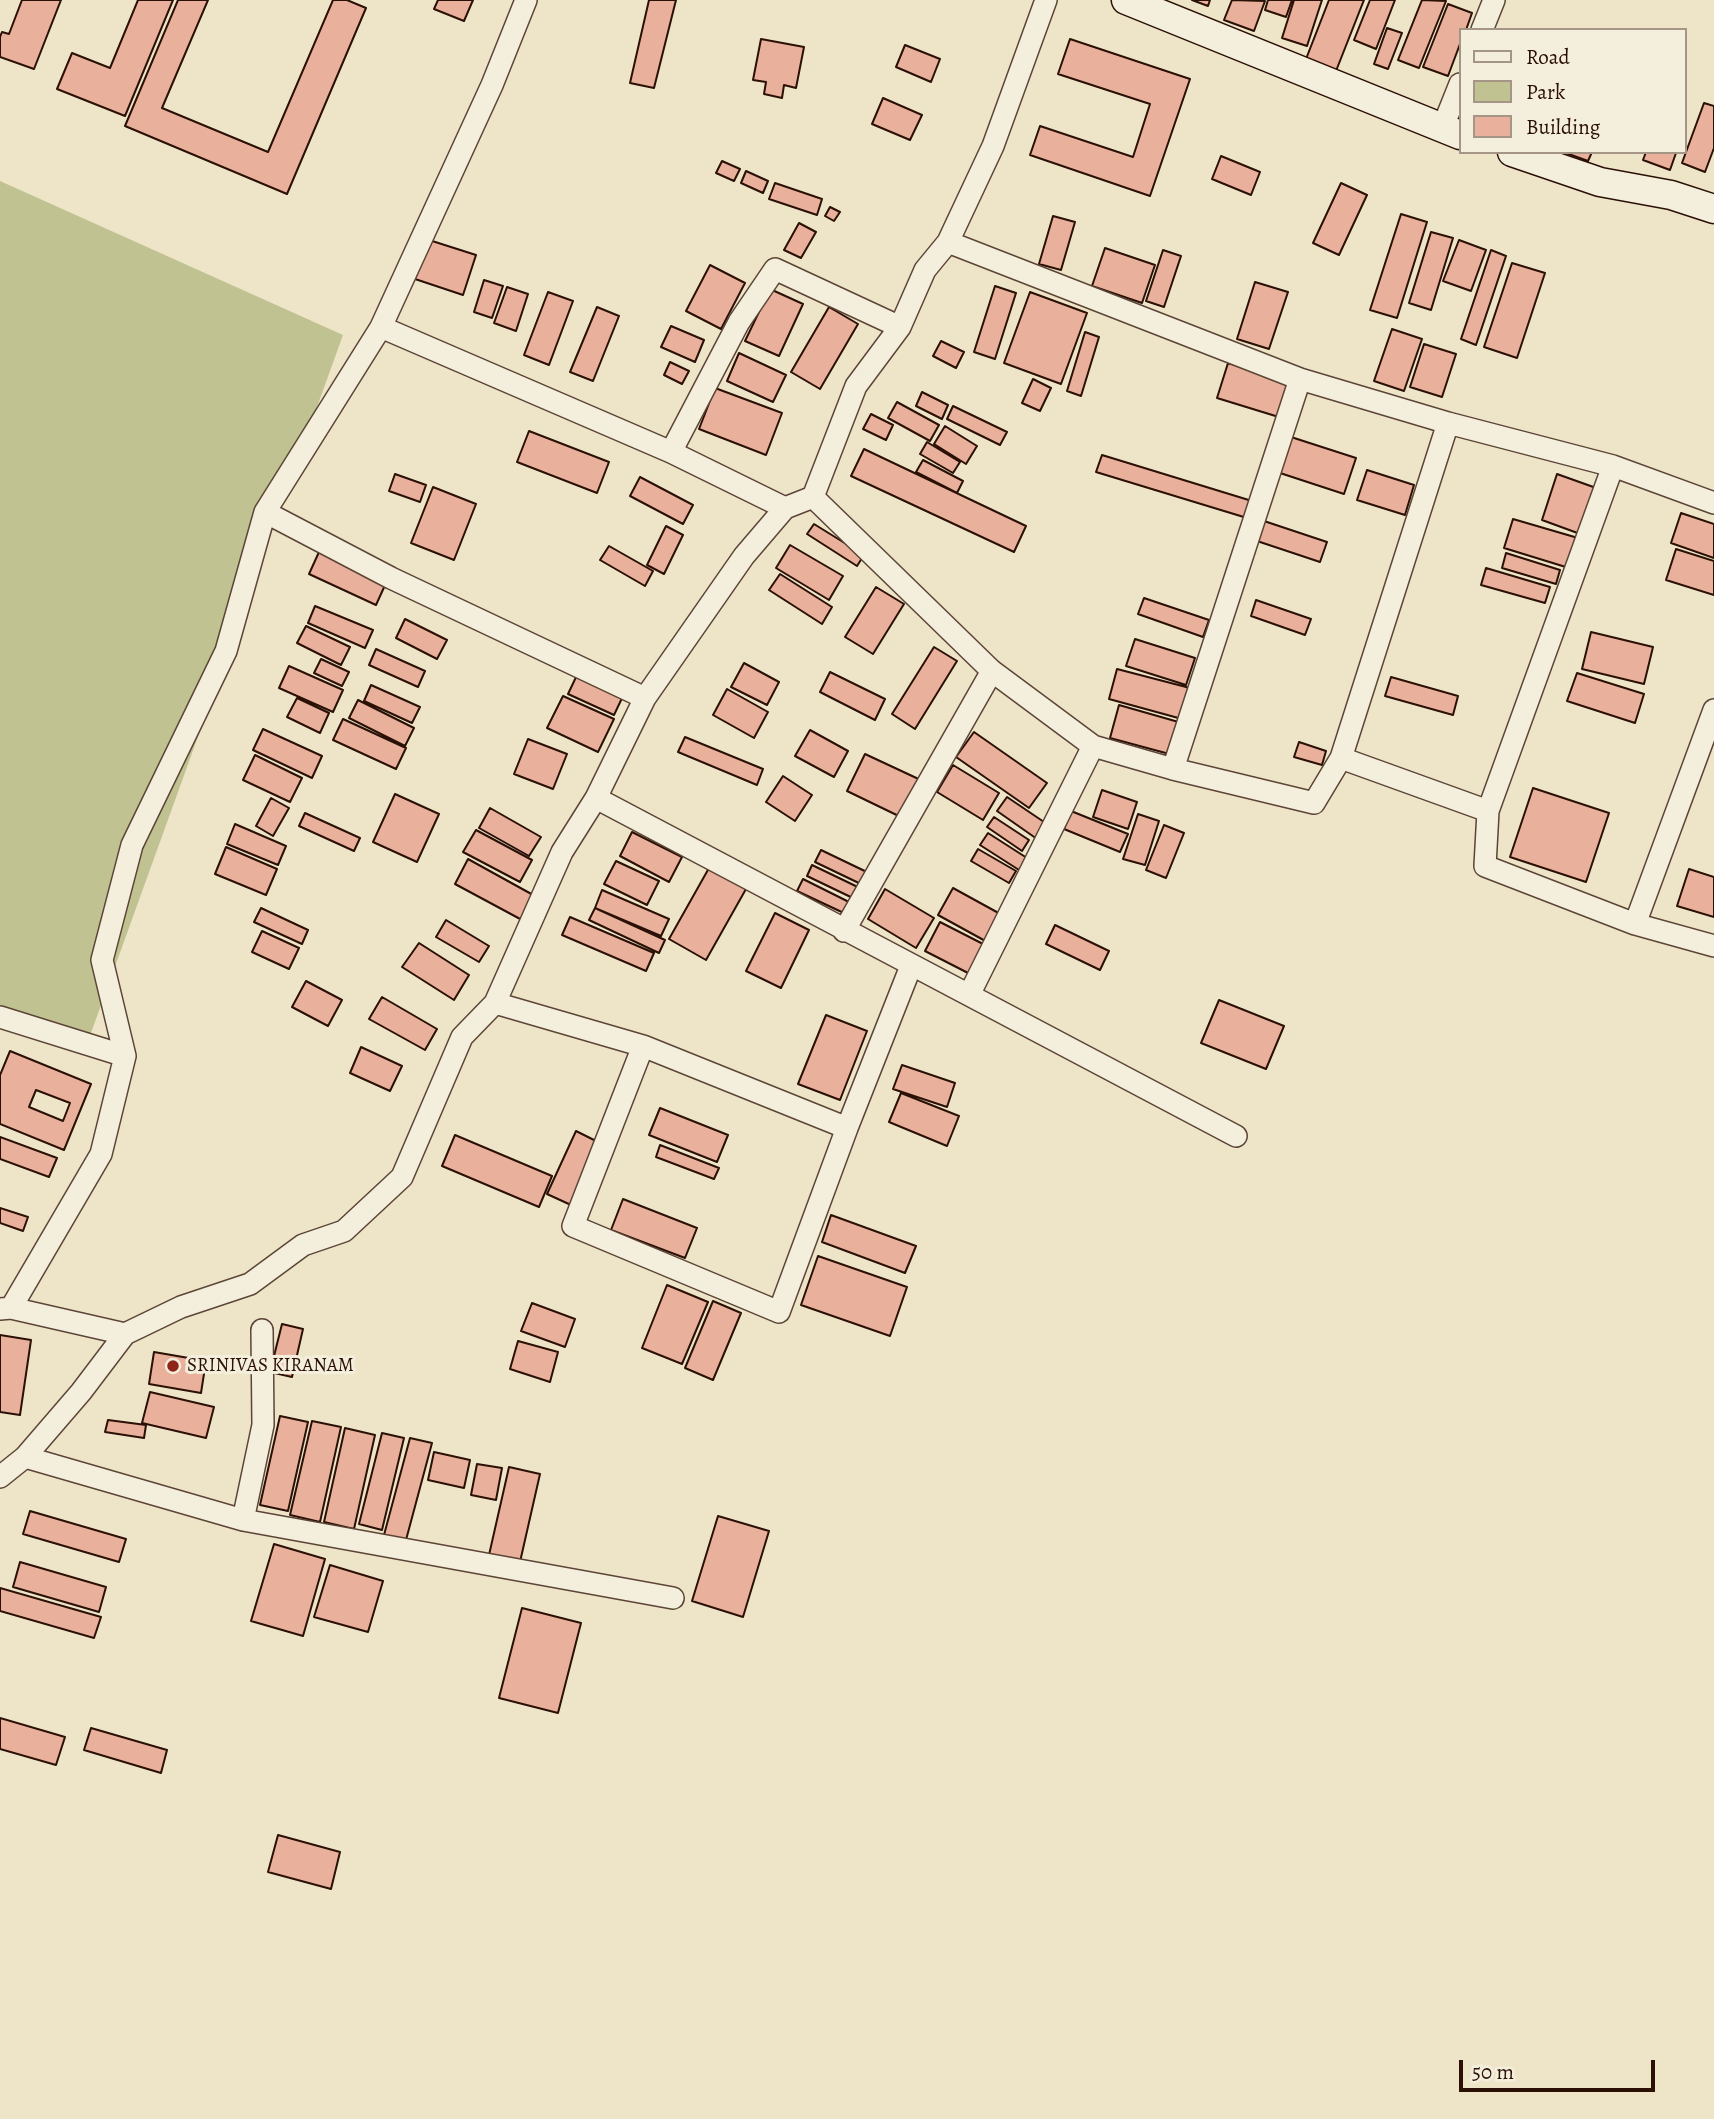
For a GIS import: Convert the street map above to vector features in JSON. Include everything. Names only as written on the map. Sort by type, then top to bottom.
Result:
[{"type":"main road","points":[[1126,0],[1451,132]]},
{"type":"main road","points":[[1518,154],[1600,182],[1671,195],[1714,209]]},
{"type":"street","points":[[125,1334],[6,1308],[101,1154],[125,1056],[102,960],[132,845],[226,651],[265,512],[380,327],[492,86],[526,0]]},
{"type":"street","points":[[0,1477],[25,1457],[125,1334],[181,1307],[250,1284],[303,1245],[344,1231],[402,1177],[462,1037],[495,1003],[562,852],[596,799],[645,698],[744,556],[785,508],[813,497],[856,386],[900,327],[925,270],[948,242],[993,146],[1046,0]]},
{"type":"street","points":[[1483,28],[1494,0]]},
{"type":"street","points":[[1451,132],[1458,95]]},
{"type":"street","points":[[948,242],[1300,379],[1448,424],[1613,466],[1714,503]]},
{"type":"street","points":[[671,453],[738,322],[775,269],[900,327]]},
{"type":"street","points":[[380,327],[671,453],[785,508]]},
{"type":"street","points":[[1173,769],[1300,379]]},
{"type":"street","points":[[813,497],[992,671],[1093,746],[1173,769],[1314,803],[1340,758],[1448,424]]},
{"type":"street","points":[[1613,466],[1488,811],[1485,866],[1635,924],[1714,946]]},
{"type":"street","points":[[265,512],[391,578],[645,698]]},
{"type":"street","points":[[844,931],[992,671]]},
{"type":"street","points":[[1635,924],[1714,710]]},
{"type":"street","points":[[969,995],[1093,746]]},
{"type":"street","points":[[1340,758],[1488,811]]},
{"type":"street","points":[[596,799],[1236,1136]]},
{"type":"street","points":[[643,1046],[573,1226],[779,1312],[911,966]]},
{"type":"street","points":[[495,1003],[643,1046],[847,1128]]},
{"type":"street","points":[[0,1017],[125,1056]]},
{"type":"street","points":[[243,1520],[263,1425],[262,1330]]},
{"type":"street","points":[[25,1457],[243,1520],[673,1598]]},
{"type":"green space","points":[[0,181],[343,335],[87,1044],[0,1017]]},
{"type":"building","points":[[22,0],[61,0],[34,69],[0,57],[0,37],[2,32],[9,34]]},
{"type":"building","points":[[138,0],[173,0],[125,116],[57,89],[72,53],[110,68]]},
{"type":"building","points":[[178,0],[208,0],[162,108],[268,152],[333,0],[347,0],[366,8],[287,194],[125,126]]},
{"type":"building","points":[[438,0],[473,0],[464,21],[434,9]]},
{"type":"building","points":[[649,0],[676,0],[654,88],[630,83]]},
{"type":"building","points":[[1192,0],[1210,0],[1208,6]]},
{"type":"building","points":[[1232,0],[1265,1],[1254,31],[1224,20]]},
{"type":"building","points":[[1268,0],[1292,0],[1286,17],[1265,10]]},
{"type":"building","points":[[1294,0],[1322,0],[1307,46],[1282,38]]},
{"type":"building","points":[[1329,0],[1364,0],[1336,71],[1306,59]]},
{"type":"building","points":[[1370,0],[1395,0],[1376,49],[1354,40]]},
{"type":"building","points":[[1422,0],[1446,1],[1419,68],[1398,60]]},
{"type":"building","points":[[1448,4],[1472,13],[1467,28],[1458,28],[1458,49],[1448,76],[1423,67]]},
{"type":"building","points":[[1387,28],[1402,33],[1388,69],[1374,64]]},
{"type":"building","points":[[761,39],[804,47],[796,88],[784,85],[782,98],[764,94],[766,82],[753,80]]},
{"type":"building","points":[[1070,39],[1190,79],[1150,196],[1030,155],[1040,126],[1133,157],[1150,104],[1058,74]]},
{"type":"building","points":[[905,45],[940,59],[931,82],[896,67]]},
{"type":"building","points":[[883,98],[922,115],[910,140],[872,124]]},
{"type":"building","points":[[1704,103],[1714,106],[1714,148],[1705,172],[1682,163]]},
{"type":"building","points":[[1569,154],[1591,154],[1588,161]]},
{"type":"building","points":[[1645,154],[1676,154],[1670,170],[1643,160]]},
{"type":"building","points":[[1221,156],[1260,172],[1251,195],[1212,179]]},
{"type":"building","points":[[722,161],[740,169],[734,181],[716,173]]},
{"type":"building","points":[[746,171],[768,181],[763,193],[741,183]]},
{"type":"building","points":[[775,183],[822,199],[817,215],[769,199]]},
{"type":"building","points":[[1341,183],[1367,195],[1339,255],[1313,243]]},
{"type":"building","points":[[830,207],[840,212],[834,221],[825,216]]},
{"type":"building","points":[[1401,214],[1427,222],[1397,318],[1370,310]]},
{"type":"building","points":[[1053,216],[1075,222],[1061,270],[1039,264]]},
{"type":"building","points":[[799,223],[816,232],[801,258],[784,250]]},
{"type":"building","points":[[1431,232],[1453,238],[1431,310],[1409,303]]},
{"type":"building","points":[[429,240],[476,255],[463,295],[415,279]]},
{"type":"building","points":[[1459,240],[1486,250],[1471,291],[1443,281]]},
{"type":"building","points":[[1105,248],[1155,265],[1142,303],[1092,286]]},
{"type":"building","points":[[1163,250],[1181,256],[1164,307],[1146,301]]},
{"type":"building","points":[[1491,250],[1506,256],[1476,345],[1461,339]]},
{"type":"building","points":[[1512,263],[1545,273],[1517,358],[1484,347]]},
{"type":"building","points":[[710,265],[745,283],[721,329],[686,311]]},
{"type":"building","points":[[484,280],[503,286],[492,318],[474,312]]},
{"type":"building","points":[[1255,282],[1288,292],[1269,349],[1237,339]]},
{"type":"building","points":[[995,286],[1016,293],[995,359],[974,352]]},
{"type":"building","points":[[507,287],[528,294],[516,331],[494,323]]},
{"type":"building","points":[[770,289],[803,304],[779,356],[745,341]]},
{"type":"building","points":[[548,292],[573,301],[549,365],[524,355]]},
{"type":"building","points":[[1030,292],[1087,313],[1061,384],[1004,363]]},
{"type":"building","points":[[597,307],[619,316],[593,381],[570,372]]},
{"type":"building","points":[[829,307],[858,324],[820,389],[791,372]]},
{"type":"building","points":[[671,326],[704,340],[695,362],[661,347]]},
{"type":"building","points":[[1392,329],[1422,339],[1404,391],[1374,381]]},
{"type":"building","points":[[1085,332],[1099,337],[1081,396],[1067,391]]},
{"type":"building","points":[[941,341],[964,352],[956,368],[933,356]]},
{"type":"building","points":[[1424,344],[1456,354],[1442,397],[1410,387]]},
{"type":"building","points":[[739,353],[786,375],[773,402],[727,381]]},
{"type":"building","points":[[670,362],[689,371],[682,384],[664,375]]},
{"type":"building","points":[[1228,363],[1293,382],[1282,418],[1217,398]]},
{"type":"building","points":[[1033,379],[1051,388],[1040,411],[1022,403]]},
{"type":"building","points":[[715,388],[782,413],[766,455],[699,429]]},
{"type":"building","points":[[922,392],[948,405],[942,419],[916,406]]},
{"type":"building","points":[[897,402],[939,425],[930,441],[888,418]]},
{"type":"building","points":[[953,406],[1007,432],[1000,445],[947,419]]},
{"type":"building","points":[[871,414],[893,425],[886,440],[863,429]]},
{"type":"building","points":[[945,426],[977,446],[966,464],[934,444]]},
{"type":"building","points":[[529,431],[609,462],[597,493],[517,462]]},
{"type":"building","points":[[1291,437],[1356,458],[1344,494],[1280,473]]},
{"type":"building","points":[[927,442],[960,462],[953,473],[920,454]]},
{"type":"building","points":[[864,449],[1026,526],[1014,552],[851,476]]},
{"type":"building","points":[[1102,455],[1252,501],[1247,518],[1096,472]]},
{"type":"building","points":[[923,460],[963,481],[957,493],[916,472]]},
{"type":"building","points":[[1367,470],[1414,485],[1405,515],[1357,500]]},
{"type":"building","points":[[395,474],[426,485],[420,502],[389,491]]},
{"type":"building","points":[[1557,474],[1599,489],[1583,535],[1542,520]]},
{"type":"building","points":[[640,477],[693,505],[683,524],[630,496]]},
{"type":"building","points":[[433,487],[476,504],[454,560],[411,543]]},
{"type":"building","points":[[1681,513],[1714,524],[1714,558],[1671,543]]},
{"type":"building","points":[[1513,519],[1578,538],[1569,568],[1504,548]]},
{"type":"building","points":[[1264,521],[1327,542],[1320,562],[1257,541]]},
{"type":"building","points":[[814,524],[864,555],[857,566],[807,534]]},
{"type":"building","points":[[666,526],[683,535],[664,574],[647,565]]},
{"type":"building","points":[[790,545],[843,576],[829,600],[776,568]]},
{"type":"building","points":[[609,546],[653,571],[645,586],[600,560]]},
{"type":"building","points":[[1676,549],[1714,561],[1714,595],[1666,580]]},
{"type":"building","points":[[319,552],[386,583],[376,605],[309,574]]},
{"type":"building","points":[[1506,553],[1560,570],[1556,584],[1502,568]]},
{"type":"building","points":[[1486,568],[1550,587],[1545,603],[1481,585]]},
{"type":"building","points":[[780,574],[832,607],[822,624],[769,590]]},
{"type":"building","points":[[876,587],[904,604],[873,654],[845,637]]},
{"type":"building","points":[[1144,598],[1209,620],[1203,637],[1138,614]]},
{"type":"building","points":[[1256,600],[1311,619],[1305,635],[1251,616]]},
{"type":"building","points":[[315,606],[373,630],[365,648],[308,623]]},
{"type":"building","points":[[405,619],[447,640],[437,659],[396,638]]},
{"type":"building","points":[[306,626],[350,647],[341,665],[297,643]]},
{"type":"building","points":[[1591,632],[1653,647],[1644,684],[1582,669]]},
{"type":"building","points":[[1135,639],[1195,658],[1186,685],[1126,666]]},
{"type":"building","points":[[934,647],[957,661],[915,729],[892,714]]},
{"type":"building","points":[[376,649],[425,671],[418,687],[369,665]]},
{"type":"building","points":[[321,659],[349,672],[342,686],[314,673]]},
{"type":"building","points":[[744,663],[779,682],[767,705],[731,687]]},
{"type":"building","points":[[289,666],[343,690],[333,712],[279,688]]},
{"type":"building","points":[[1117,669],[1190,688],[1182,719],[1109,699]]},
{"type":"building","points":[[830,672],[885,699],[875,720],[820,692]]},
{"type":"building","points":[[1577,673],[1644,694],[1635,723],[1567,701]]},
{"type":"building","points":[[577,675],[623,696],[614,715],[568,694]]},
{"type":"building","points":[[1391,677],[1458,696],[1453,715],[1385,696]]},
{"type":"building","points":[[371,685],[420,707],[412,723],[364,701]]},
{"type":"building","points":[[727,689],[768,712],[754,738],[713,715]]},
{"type":"building","points":[[563,696],[614,719],[598,752],[547,728]]},
{"type":"building","points":[[297,698],[329,713],[320,733],[287,717]]},
{"type":"building","points":[[358,700],[414,728],[405,746],[349,718]]},
{"type":"building","points":[[1119,705],[1182,723],[1173,755],[1110,738]]},
{"type":"building","points":[[343,719],[406,748],[396,769],[333,740]]},
{"type":"building","points":[[263,729],[322,756],[312,778],[253,750]]},
{"type":"building","points":[[810,730],[848,751],[834,777],[795,756]]},
{"type":"building","points":[[974,732],[1047,783],[1029,808],[956,757]]},
{"type":"building","points":[[685,737],[763,769],[757,785],[678,752]]},
{"type":"building","points":[[528,739],[567,754],[553,789],[514,774]]},
{"type":"building","points":[[1299,742],[1326,751],[1322,765],[1294,757]]},
{"type":"building","points":[[865,754],[925,782],[907,820],[847,791]]},
{"type":"building","points":[[255,755],[302,778],[290,802],[243,780]]},
{"type":"building","points":[[953,765],[999,793],[983,820],[937,792]]},
{"type":"building","points":[[783,776],[812,795],[795,821],[766,802]]},
{"type":"building","points":[[1533,788],[1609,813],[1586,882],[1510,857]]},
{"type":"building","points":[[1102,790],[1137,802],[1128,829],[1093,817]]},
{"type":"building","points":[[395,794],[439,814],[417,862],[373,842]]},
{"type":"building","points":[[1007,797],[1047,824],[1037,839],[997,811]]},
{"type":"building","points":[[271,798],[289,808],[273,836],[256,826]]},
{"type":"building","points":[[490,808],[541,837],[529,856],[479,828]]},
{"type":"building","points":[[1071,811],[1128,834],[1120,852],[1064,829]]},
{"type":"building","points":[[305,813],[360,838],[354,851],[299,826]]},
{"type":"building","points":[[1138,814],[1159,821],[1145,865],[1123,859]]},
{"type":"building","points":[[994,817],[1029,840],[1022,851],[987,827]]},
{"type":"building","points":[[235,824],[286,846],[278,865],[227,844]]},
{"type":"building","points":[[1164,825],[1184,833],[1166,878],[1146,870]]},
{"type":"building","points":[[476,830],[532,860],[520,882],[463,852]]},
{"type":"building","points":[[632,832],[682,857],[669,882],[620,856]]},
{"type":"building","points":[[988,833],[1027,858],[1019,870],[980,845]]},
{"type":"building","points":[[226,847],[277,869],[266,895],[215,874]]},
{"type":"building","points":[[978,849],[1016,871],[1009,883],[971,861]]},
{"type":"building","points":[[821,850],[871,874],[865,886],[815,862]]},
{"type":"building","points":[[468,859],[535,896],[522,920],[455,884]]},
{"type":"building","points":[[616,861],[659,881],[647,905],[604,884]]},
{"type":"building","points":[[812,865],[864,890],[859,901],[807,876]]},
{"type":"building","points":[[709,868],[746,889],[706,960],[669,939]]},
{"type":"building","points":[[1689,869],[1714,877],[1714,917],[1677,906]]},
{"type":"building","points":[[803,879],[853,904],[848,915],[797,891]]},
{"type":"building","points":[[953,888],[1004,916],[989,943],[938,915]]},
{"type":"building","points":[[885,889],[934,918],[916,948],[868,919]]},
{"type":"building","points":[[602,890],[669,919],[661,936],[595,908]]},
{"type":"building","points":[[261,908],[308,930],[302,944],[254,922]]},
{"type":"building","points":[[595,908],[665,940],[659,953],[589,920]]},
{"type":"building","points":[[775,913],[809,930],[781,988],[746,971]]},
{"type":"building","points":[[570,917],[654,953],[646,971],[562,935]]},
{"type":"building","points":[[446,920],[489,946],[479,962],[436,937]]},
{"type":"building","points":[[940,922],[985,945],[970,974],[925,951]]},
{"type":"building","points":[[1055,925],[1109,951],[1100,970],[1046,944]]},
{"type":"building","points":[[262,931],[299,948],[289,969],[252,952]]},
{"type":"building","points":[[419,943],[469,975],[454,1000],[402,967]]},
{"type":"building","points":[[306,981],[342,1000],[328,1026],[292,1007]]},
{"type":"building","points":[[382,997],[437,1029],[425,1050],[369,1019]]},
{"type":"building","points":[[1219,1000],[1284,1026],[1266,1069],[1201,1043]]},
{"type":"building","points":[[826,1015],[867,1031],[840,1100],[798,1084]]},
{"type":"building","points":[[361,1047],[402,1066],[390,1091],[350,1073]]},
{"type":"building","points":[[10,1051],[91,1084],[64,1150],[0,1124],[0,1075]],"holes":[[[36,1090],[70,1103],[63,1121],[29,1107]]]},
{"type":"building","points":[[902,1065],[955,1083],[947,1107],[893,1089]]},
{"type":"building","points":[[901,1093],[959,1116],[947,1146],[889,1122]]},
{"type":"building","points":[[660,1108],[728,1135],[717,1162],[649,1135]]},
{"type":"building","points":[[576,1131],[600,1143],[571,1205],[547,1194]]},
{"type":"building","points":[[455,1135],[552,1176],[539,1207],[442,1166]]},
{"type":"building","points":[[0,1137],[57,1158],[49,1177],[0,1159]]},
{"type":"building","points":[[660,1145],[719,1168],[714,1179],[656,1157]]},
{"type":"building","points":[[623,1199],[697,1228],[685,1258],[611,1230]]},
{"type":"building","points":[[0,1208],[28,1217],[23,1231],[0,1223]]},
{"type":"building","points":[[831,1215],[916,1246],[905,1273],[822,1242]]},
{"type":"building","points":[[818,1256],[907,1287],[890,1336],[801,1305]]},
{"type":"building","points":[[667,1285],[708,1302],[682,1364],[642,1348]]},
{"type":"building","points":[[713,1301],[741,1313],[713,1380],[685,1368]]},
{"type":"building","points":[[532,1303],[575,1319],[565,1347],[521,1331]]},
{"type":"building","points":[[282,1324],[303,1329],[292,1377],[270,1372]]},
{"type":"building","points":[[0,1335],[31,1340],[20,1415],[0,1412]]},
{"type":"building","points":[[518,1341],[558,1352],[550,1382],[510,1369]]},
{"type":"building","points":[[154,1352],[206,1361],[201,1393],[149,1384]]},
{"type":"building","points":[[150,1392],[214,1407],[206,1438],[142,1423]]},
{"type":"building","points":[[280,1416],[308,1422],[288,1511],[260,1505]]},
{"type":"building","points":[[108,1420],[146,1425],[144,1438],[105,1432]]},
{"type":"building","points":[[312,1421],[341,1427],[320,1522],[290,1515]]},
{"type":"building","points":[[345,1428],[375,1435],[354,1529],[324,1522]]},
{"type":"building","points":[[382,1433],[404,1438],[382,1530],[359,1524]]},
{"type":"building","points":[[410,1438],[432,1443],[406,1540],[384,1535]]},
{"type":"building","points":[[434,1452],[470,1460],[464,1488],[428,1480]]},
{"type":"building","points":[[477,1464],[502,1468],[496,1500],[471,1495]]},
{"type":"building","points":[[509,1467],[540,1474],[520,1562],[489,1555]]},
{"type":"building","points":[[30,1511],[126,1539],[119,1562],[23,1534]]},
{"type":"building","points":[[718,1516],[769,1531],[743,1617],[692,1601]]},
{"type":"building","points":[[274,1544],[325,1559],[303,1636],[251,1621]]},
{"type":"building","points":[[20,1562],[106,1587],[99,1612],[13,1587]]},
{"type":"building","points":[[330,1565],[383,1581],[368,1632],[314,1617]]},
{"type":"building","points":[[0,1588],[101,1617],[94,1638],[0,1611]]},
{"type":"building","points":[[522,1608],[581,1623],[558,1713],[499,1698]]},
{"type":"building","points":[[0,1718],[65,1737],[56,1765],[0,1749]]},
{"type":"building","points":[[91,1728],[167,1750],[161,1773],[84,1750]]},
{"type":"building","points":[[278,1835],[340,1852],[331,1889],[268,1872]]},
{"type":"place","name":"SRINIVAS KIRANAM","points":[[173,1366]]}]
